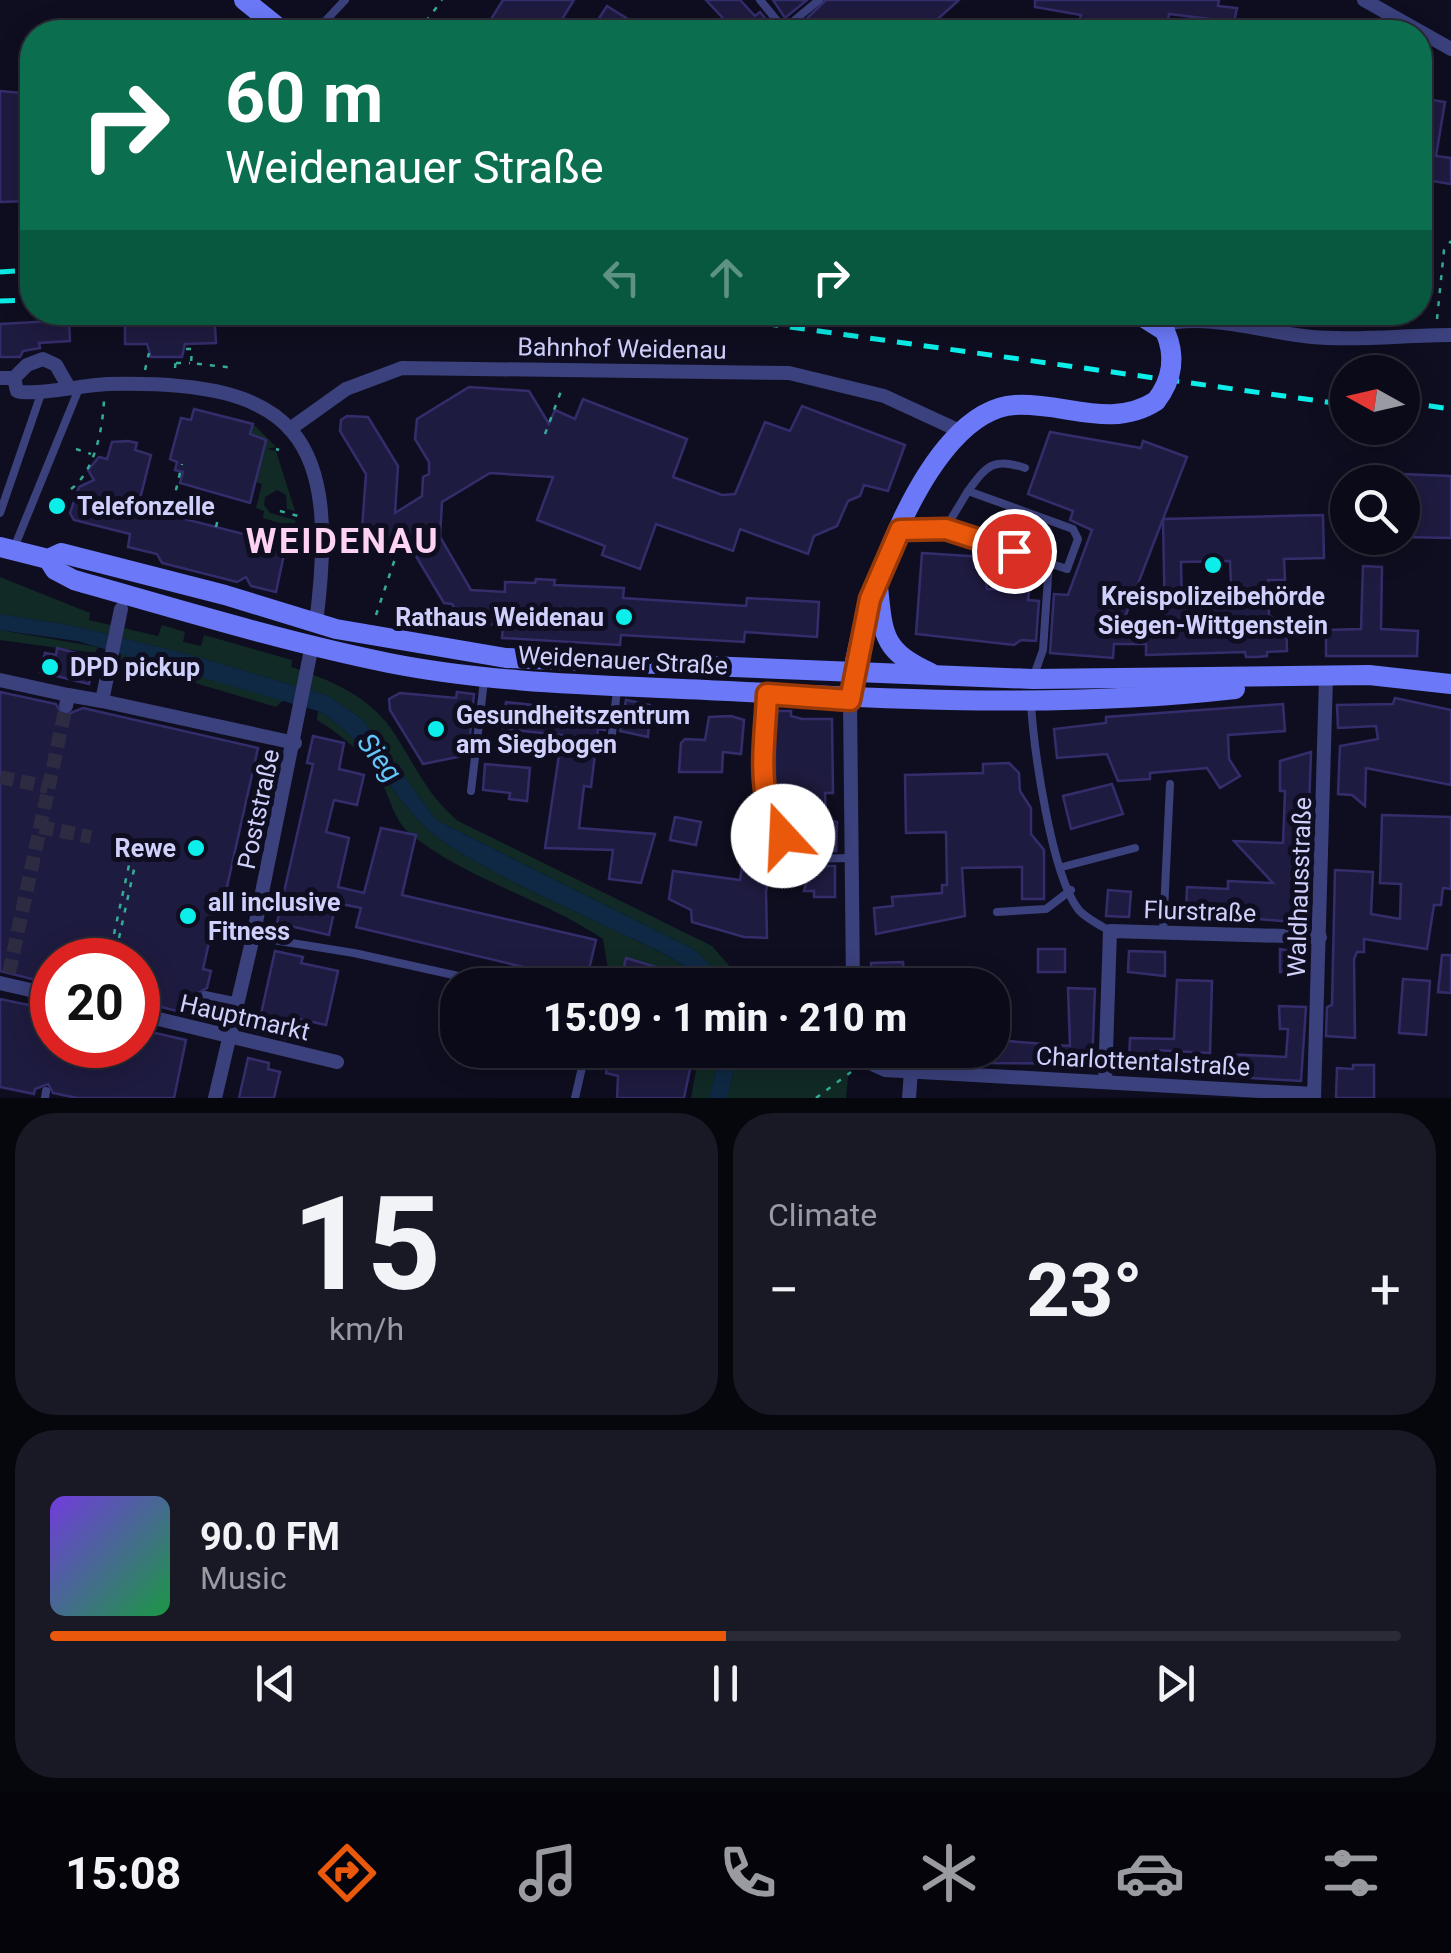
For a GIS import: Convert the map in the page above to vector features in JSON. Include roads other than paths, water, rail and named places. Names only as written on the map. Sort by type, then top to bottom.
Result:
[{"type":"main road","points":[[244,0],[269,20]]},
{"type":"main road","points":[[850,700],[877,575],[933,467],[960,430],[998,407],[1036,405],[1111,416],[1156,401],[1169,382],[1172,360],[1162,328],[1157,325]]},
{"type":"main road","name":"Weidenauer Straße","points":[[6,548],[48,559],[60,553],[316,622],[417,645],[506,658],[937,676],[1032,690]]},
{"type":"main road","name":"Weidenauer Straße","points":[[48,559],[55,570],[74,580],[312,645],[390,663],[485,676],[850,700],[1326,677],[1369,676],[1451,684]]},
{"type":"main road","points":[[877,575],[888,645],[899,656],[937,676]]},
{"type":"main road","points":[[312,645],[316,622]]},
{"type":"street","points":[[1364,0],[1400,20]]},
{"type":"street","points":[[1162,328],[1169,325]]},
{"type":"street","points":[[1226,325],[1312,337],[1444,335]]},
{"type":"street","points":[[74,386],[56,365],[43,359],[27,364],[7,378],[17,391],[187,385],[228,393],[272,412],[290,429],[313,464],[324,508],[316,622]]},
{"type":"street","name":"Bahnhof Weidenau","points":[[290,429],[346,389],[402,368],[789,373],[884,396],[960,430]]},
{"type":"street","points":[[102,701],[119,616]]},
{"type":"street","name":"Poststraße","points":[[214,1098],[239,1002],[312,645]]},
{"type":"street","name":"Waldhausstraße","points":[[1314,1096],[1326,677]]},
{"type":"street","points":[[0,680],[67,701],[102,701],[191,727],[295,743]]},
{"type":"street","points":[[850,700],[853,968]]},
{"type":"street","name":"Flurstraße","points":[[1105,1081],[1110,931],[1320,937]]},
{"type":"street","points":[[5,980],[30,988]]},
{"type":"street","name":"Hauptmarkt","points":[[160,1021],[338,1062]]},
{"type":"street","name":"Charlottentalstraße","points":[[882,1068],[1314,1096]]},
{"type":"street","points":[[908,1098],[911,1071]]},
{"type":"lane","points":[[325,20],[344,0]]},
{"type":"lane","points":[[760,0],[777,20]]},
{"type":"lane","points":[[795,20],[818,0]]},
{"type":"lane","points":[[6,548],[74,386]]},
{"type":"lane","points":[[0,513],[42,391]]},
{"type":"lane","points":[[946,529],[987,465],[1002,460],[1025,468]]},
{"type":"lane","points":[[900,530],[946,529],[1066,568],[1078,538],[1073,529],[968,490]]},
{"type":"lane","points":[[1049,562],[1043,650],[1032,690],[1034,765],[1078,909],[1110,931]]},
{"type":"lane","points":[[471,791],[485,676]]},
{"type":"lane","points":[[610,742],[618,686]]},
{"type":"lane","points":[[767,694],[766,792],[788,850],[808,858],[851,858]]},
{"type":"lane","points":[[1163,932],[1170,784]]},
{"type":"lane","points":[[1062,866],[1135,848]]},
{"type":"lane","points":[[998,912],[1046,909],[1071,890]]},
{"type":"lane","points":[[253,937],[354,952],[440,971]]},
{"type":"lane","points":[[205,995],[239,1002]]},
{"type":"lane","points":[[576,1098],[582,1068]]},
{"type":"water","name":"Sieg","points":[[0,614],[74,626],[188,654],[329,696],[362,719],[436,820],[695,950],[713,968],[687,968],[509,880],[444,842],[410,810],[354,740],[318,711],[77,641],[0,630]]},
{"type":"water","points":[[717,1068],[734,1068],[727,1098],[709,1098]]},
{"type":"tunnel","points":[[9,973],[66,706]]},
{"type":"tunnel","points":[[0,777],[48,787]]},
{"type":"tunnel","points":[[40,827],[91,837]]},
{"type":"railway","points":[[0,272],[20,271]]},
{"type":"railway","points":[[0,301],[20,300]]},
{"type":"railway","points":[[776,325],[1330,402]]},
{"type":"railway","points":[[1420,405],[1451,409]]},
{"type":"place","name":"Telefonzelle","points":[[57,506]]},
{"type":"place","name":"Kreispolizeibehörde Siegen-Wittgenstein","points":[[1213,565]]},
{"type":"place","name":"Rathaus Weidenau","points":[[624,617]]},
{"type":"place","name":"DPD pickup","points":[[50,667]]},
{"type":"place","name":"Gesundheitszentrum am Siegbogen","points":[[436,729]]},
{"type":"place","name":"Rewe","points":[[196,848]]},
{"type":"place","name":"all inclusive Fitness","points":[[188,916]]},
{"type":"district","name":"WEIDENAU","points":[[343,541]]}]
